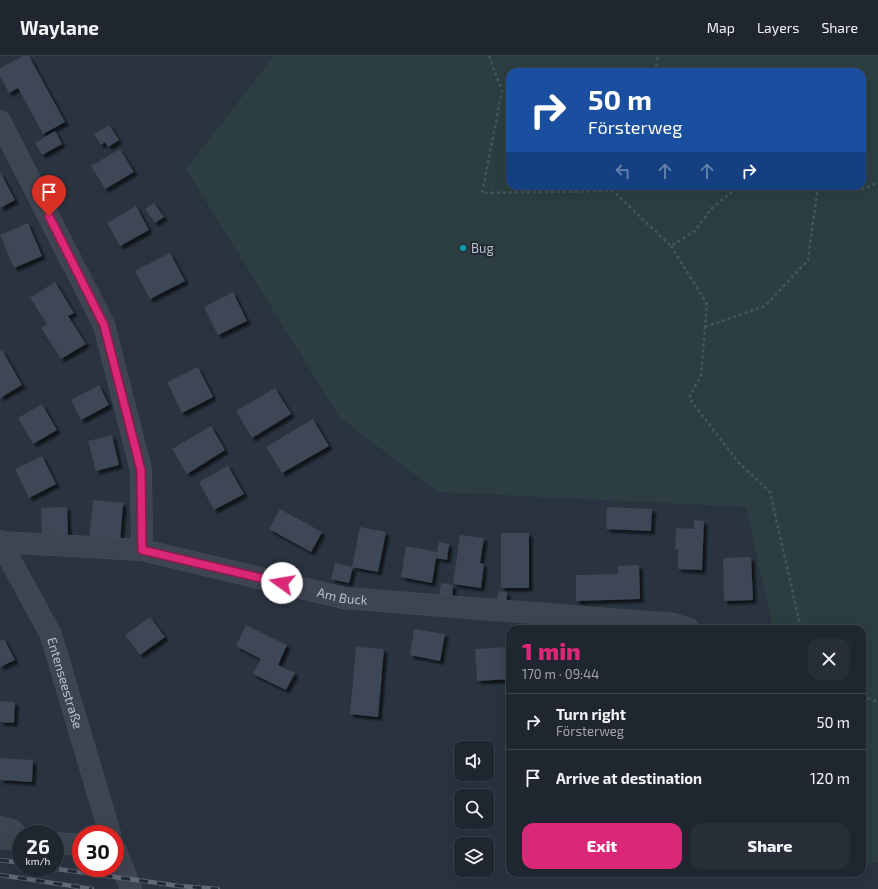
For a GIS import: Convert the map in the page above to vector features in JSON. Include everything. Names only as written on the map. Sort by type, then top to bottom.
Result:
[{"type":"street","points":[[0,121],[104,325],[141,470],[142,550]]},
{"type":"street","name":"Am Buck","points":[[0,542],[142,550],[344,598],[676,625]]},
{"type":"street","name":"Entenseestraße","points":[[0,542],[51,636],[107,825]]},
{"type":"street","points":[[0,838],[12,839]]},
{"type":"street","points":[[124,872],[131,889]]},
{"type":"lane","points":[[0,821],[15,825]]},
{"type":"path","points":[[489,56],[502,91],[482,194],[613,191],[671,246],[707,304],[701,375],[689,398],[739,463],[770,492],[800,625]]},
{"type":"path","points":[[656,68],[658,56]]},
{"type":"path","points":[[866,187],[878,183]]},
{"type":"path","points":[[671,246],[695,232],[711,208],[734,190]]},
{"type":"path","points":[[705,327],[766,306],[808,260],[817,190]]},
{"type":"path","points":[[866,698],[878,702]]},
{"type":"shaded area","points":[[274,56],[878,56],[878,863],[866,864],[866,625],[772,625],[746,507],[438,492],[340,418],[186,169]]},
{"type":"building","points":[[23,56],[29,56],[65,122],[43,134],[18,88],[9,93],[0,76],[0,68]]},
{"type":"building","points":[[109,125],[119,140],[108,147],[105,142],[101,145],[94,134]]},
{"type":"building","points":[[55,131],[62,144],[42,155],[35,143]]},
{"type":"building","points":[[120,149],[134,172],[105,189],[91,166]]},
{"type":"building","points":[[0,172],[15,200],[0,208]]},
{"type":"building","points":[[154,203],[164,217],[155,223],[145,209]]},
{"type":"building","points":[[136,206],[149,230],[120,246],[107,223]]},
{"type":"building","points":[[28,223],[42,256],[14,268],[0,235]]},
{"type":"building","points":[[170,253],[185,281],[150,299],[135,271]]},
{"type":"building","points":[[55,282],[74,313],[68,316],[86,344],[61,359],[41,328],[47,324],[30,298]]},
{"type":"building","points":[[233,292],[247,321],[218,335],[204,307]]},
{"type":"building","points":[[2,350],[22,385],[0,398],[0,351]]},
{"type":"building","points":[[198,367],[213,397],[182,413],[167,382]]},
{"type":"building","points":[[99,385],[109,405],[81,420],[71,400]]},
{"type":"building","points":[[275,388],[291,414],[252,438],[236,411]]},
{"type":"building","points":[[42,404],[57,430],[33,444],[18,418]]},
{"type":"building","points":[[313,419],[329,446],[282,473],[266,447]]},
{"type":"building","points":[[211,426],[225,450],[187,474],[172,449]]},
{"type":"building","points":[[112,435],[119,465],[96,471],[88,441]]},
{"type":"building","points":[[42,456],[56,484],[29,498],[15,469]]},
{"type":"building","points":[[228,466],[244,494],[214,510],[199,482]]},
{"type":"building","points":[[93,500],[123,503],[120,543],[89,540]]},
{"type":"building","points":[[67,507],[68,538],[42,538],[41,508]]},
{"type":"building","points":[[607,507],[652,509],[651,531],[606,529]]},
{"type":"building","points":[[280,509],[322,532],[311,552],[269,529]]},
{"type":"building","points":[[694,520],[704,521],[702,570],[678,569],[678,550],[675,549],[676,528],[694,529]]},
{"type":"building","points":[[360,527],[386,532],[378,572],[352,567]]},
{"type":"building","points":[[501,533],[529,533],[529,588],[501,588]]},
{"type":"building","points":[[460,535],[484,538],[480,563],[484,564],[481,588],[453,584]]},
{"type":"building","points":[[439,542],[449,544],[447,560],[436,558]]},
{"type":"building","points":[[406,546],[437,552],[432,583],[401,577]]},
{"type":"building","points":[[751,557],[753,600],[724,601],[723,558]]},
{"type":"building","points":[[335,563],[353,567],[349,583],[331,579]]},
{"type":"building","points":[[639,565],[640,599],[576,601],[576,575],[618,574],[618,566]]},
{"type":"building","points":[[441,583],[453,585],[452,599],[439,597]]},
{"type":"building","points":[[498,591],[507,592],[506,606],[497,605]]},
{"type":"building","points":[[150,617],[165,637],[140,655],[125,635]]},
{"type":"building","points":[[246,625],[287,645],[278,665],[295,673],[286,690],[253,674],[261,659],[236,646]]},
{"type":"building","points":[[414,629],[445,634],[440,661],[410,655]]},
{"type":"building","points":[[4,639],[15,660],[0,667],[0,641]]},
{"type":"building","points":[[356,647],[384,649],[378,717],[350,714]]},
{"type":"building","points":[[506,647],[506,679],[477,681],[475,649]]},
{"type":"building","points":[[0,701],[15,702],[14,723],[0,722]]},
{"type":"building","points":[[0,758],[33,760],[32,782],[0,780]]},
{"type":"railway","points":[[0,860],[12,862]]},
{"type":"railway","points":[[64,870],[179,886],[218,889]]},
{"type":"railway","points":[[0,875],[92,889]]},
{"type":"place","name":"Bug","points":[[463,248]]},
{"type":"route","points":[[49,216],[104,325],[141,470],[142,550],[282,583]]}]
